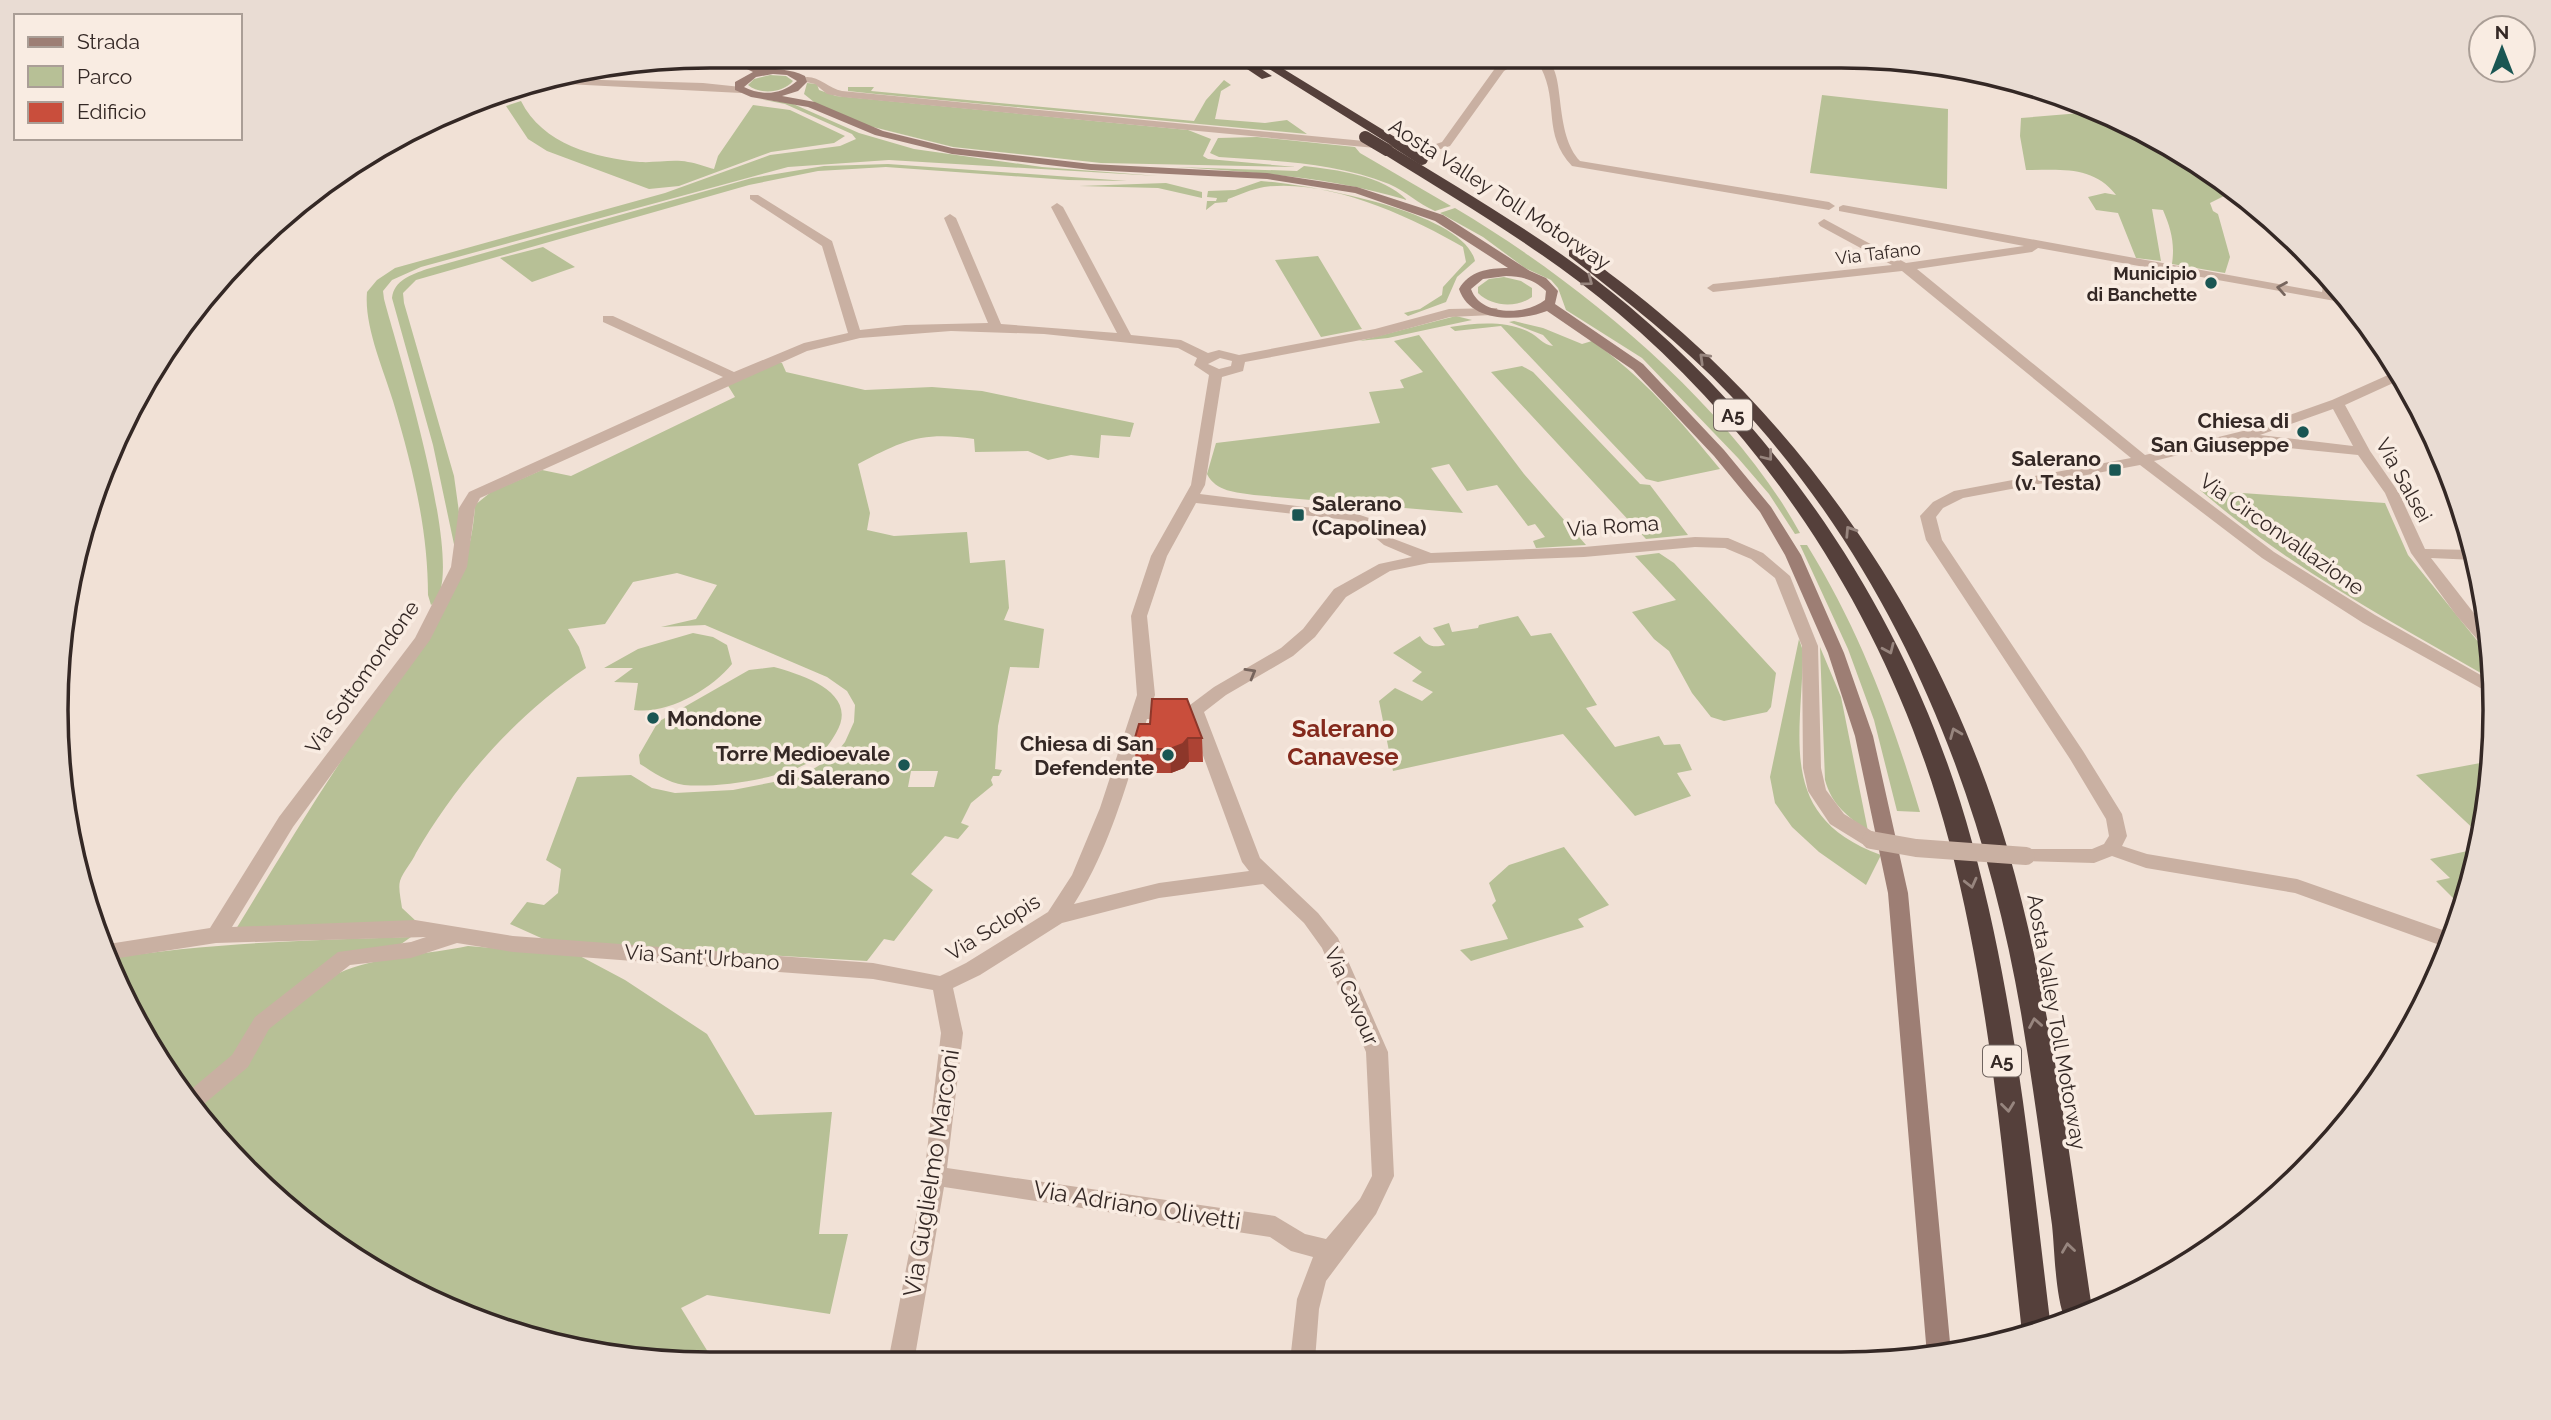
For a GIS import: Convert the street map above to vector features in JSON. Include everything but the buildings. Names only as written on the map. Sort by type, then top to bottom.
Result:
[{"type":"highway","name":"Aosta Valley Toll Motorway","points":[[1266,68],[1366,137],[1422,159],[1577,255],[1683,338],[1783,441],[1842,519],[1913,638],[1961,747],[2008,895],[2037,1033],[2077,1307]]},
{"type":"highway","name":"Aosta Valley Toll Motorway","points":[[1266,68],[1391,146],[1558,259],[1626,311],[1697,375],[1786,478],[1864,599],[1924,733],[1960,837],[1998,1027],[2036,1321]]},
{"type":"main road","points":[[742,68],[746,72],[742,83]]},
{"type":"main road","points":[[758,68],[796,74],[811,104]]},
{"type":"main road","points":[[742,83],[772,71]]},
{"type":"main road","points":[[742,83],[763,95],[811,104],[879,133],[952,151],[1091,167],[1267,176],[1357,190],[1439,218],[1527,275],[1543,282],[1552,291],[1552,299],[1547,305],[1515,314]]},
{"type":"main road","points":[[763,95],[800,83]]},
{"type":"main road","points":[[1484,274],[1485,248]]},
{"type":"main road","points":[[1527,275],[1506,272],[1484,274],[1471,280],[1465,292],[1471,301],[1492,311],[1549,320],[1588,334]]},
{"type":"main road","points":[[1547,305],[1622,354],[1658,386],[1766,510],[1793,555],[1827,633],[1864,736],[1898,893],[1938,1344]]},
{"type":"street","points":[[800,83],[818,81],[825,84],[831,92],[1428,150],[1446,144],[1502,68]]},
{"type":"street","points":[[1547,68],[1550,73],[1556,127],[1566,156],[1576,164],[1770,194],[2329,297]]},
{"type":"street","points":[[577,83],[703,86],[742,83]]},
{"type":"street","name":"Via Circonvallazione","points":[[1770,194],[1905,268],[2142,460],[2268,555],[2369,619],[2482,683]]},
{"type":"street","points":[[754,197],[828,244],[855,336]]},
{"type":"street","points":[[1829,206],[1814,208],[1814,217],[1852,219],[1887,216]]},
{"type":"street","points":[[1057,207],[1126,338]]},
{"type":"street","points":[[1843,209],[1852,219]]},
{"type":"street","points":[[950,218],[996,328]]},
{"type":"street","points":[[1852,219],[1849,228],[1859,242]]},
{"type":"street","name":"Via Tafano","points":[[1713,288],[1905,268],[2046,246]]},
{"type":"street","points":[[1239,359],[1238,368],[1216,373],[1201,365],[1206,357],[1224,354],[1239,359],[1377,333],[1445,308],[1465,292]]},
{"type":"street","points":[[1417,320],[1461,311],[1492,311]]},
{"type":"street","points":[[608,319],[734,377]]},
{"type":"street","name":"Via Sottomondone","points":[[216,935],[286,822],[422,640],[459,567],[467,508],[474,495],[734,377],[812,345],[855,336],[936,328],[996,328],[1181,344],[1206,357]]},
{"type":"street","points":[[1216,373],[1195,491],[1254,505],[1349,516],[1364,521],[1389,542],[1429,558]]},
{"type":"street","points":[[2391,378],[2337,403],[2252,433],[2142,460],[1959,494],[1938,505],[1928,516],[1934,540],[2106,801],[2115,819],[2118,836],[2111,849],[2146,861],[2297,886],[2441,937]]},
{"type":"street","name":"Via Salsei","points":[[2337,403],[2363,451],[2392,493],[2419,553],[2477,628]]},
{"type":"street","points":[[2252,433],[2257,441],[2363,451]]},
{"type":"street","name":"Via Sclopis","points":[[942,984],[974,970],[1055,917],[1081,877],[1110,808],[1146,695],[1139,616],[1159,556],[1195,491]]},
{"type":"street","points":[[1385,567],[1389,542]]},
{"type":"street","name":"Via Roma","points":[[1195,711],[1220,691],[1287,652],[1309,633],[1340,593],[1385,567],[1429,558],[1584,552],[1695,542],[1728,543],[1757,556],[1782,576],[1810,646],[1812,768],[1817,791],[1837,819],[1871,840],[1916,848],[2075,858],[2094,856],[2111,849]]},
{"type":"street","points":[[2419,553],[2463,555]]},
{"type":"street","points":[[1142,709],[1154,715],[1190,714],[1195,711]]},
{"type":"street","name":"Via Cavour","points":[[1195,711],[1252,862],[1311,918],[1331,944],[1377,1052],[1383,1176],[1377,1196],[1333,1252]]},
{"type":"street","points":[[1055,917],[1130,894],[1181,885],[1266,877]]},
{"type":"street","name":"Via Sant'Urbano","points":[[115,951],[216,935],[415,928],[513,944],[873,971],[942,984]]},
{"type":"street","name":"Via Sant'Urbano","points":[[198,1097],[240,1061],[262,1023],[345,958],[411,950],[461,934]]},
{"type":"street","name":"Via Guglielmo Marconi","points":[[903,1352],[935,1176],[952,1033],[942,984]]},
{"type":"street","name":"Via Adriano Olivetti","points":[[935,1176],[1275,1227],[1299,1243],[1333,1252]]},
{"type":"street","points":[[1304,1352],[1314,1279],[1333,1252]]},
{"type":"green space","points":[[770,75],[786,76],[793,81],[783,88],[771,91],[748,85],[754,79]]},
{"type":"green space","points":[[1224,80],[1231,85],[1221,91],[1215,119],[1265,123],[1287,120],[1307,134],[848,91],[848,87],[874,87],[871,91],[1194,121],[1206,100]]},
{"type":"green space","points":[[807,83],[817,84],[819,90],[836,96],[1188,130],[1211,139],[1203,156],[1208,159],[1296,167],[1101,163],[953,147],[869,126],[819,106],[804,94]]},
{"type":"green space","points":[[1822,95],[1948,109],[1947,189],[1810,173]]},
{"type":"green space","points":[[759,99],[791,103],[859,133],[914,149],[1042,167],[1158,176],[889,160],[788,167],[421,267],[392,280],[383,291],[384,299],[427,460],[443,554],[441,587],[431,605],[418,497],[400,425],[371,333],[367,292],[377,280],[395,268],[665,193],[770,155],[840,146],[856,139],[852,134],[785,104]]},
{"type":"green space","points":[[521,101],[530,116],[556,138],[605,157],[640,162],[682,161],[714,169],[718,156],[753,105],[790,110],[845,136],[834,143],[771,152],[679,186],[649,189],[547,151],[528,139],[506,106]]},
{"type":"green space","points":[[2077,113],[2087,117],[2162,154],[2225,196],[2210,203],[2213,211],[2218,214],[2230,257],[2225,273],[2172,264],[2172,236],[2163,210],[2152,209],[2161,261],[2136,258],[2118,213],[2096,210],[2088,197],[2105,193],[2116,195],[2107,185],[2097,178],[2075,171],[2026,170],[2020,136],[2021,118]]},
{"type":"green space","points":[[1257,137],[1355,147],[1360,153],[1451,206],[1435,211],[1389,184],[1348,171],[1305,164],[1219,157],[1210,153],[1218,138]]},
{"type":"green space","points":[[888,164],[1127,181],[1068,180],[886,167],[818,171],[749,185],[416,280],[403,293],[404,303],[454,476],[459,512],[455,549],[433,445],[392,298],[400,282],[427,269],[752,178],[824,166]]},
{"type":"green space","points":[[1304,166],[1372,179],[1407,200],[1321,181],[1176,167],[1297,171]]},
{"type":"green space","points":[[1261,181],[1310,188],[1264,187],[1228,199],[1227,202],[1215,203],[1206,210],[1207,201],[1216,201],[1217,198],[1207,197],[1208,191],[1235,190]]},
{"type":"green space","points":[[1166,183],[1202,192],[1202,198],[1158,188],[1079,186]]},
{"type":"green space","points":[[1322,190],[1346,194],[1381,203],[1414,215],[1443,228],[1464,243],[1475,261],[1457,277],[1446,302],[1408,316],[1404,313],[1420,309],[1442,295],[1443,287],[1466,262],[1463,247],[1393,212]]},
{"type":"green space","points":[[1455,208],[1552,272],[1648,350],[1693,393],[1734,438],[1770,485],[1800,533],[1795,534],[1769,494],[1738,458],[1642,358],[1566,310],[1558,288],[1551,280],[1525,268],[1483,237],[1440,213]]},
{"type":"green space","points":[[543,247],[575,267],[532,282],[500,258]]},
{"type":"green space","points":[[1318,256],[1362,329],[1321,337],[1275,260]]},
{"type":"green space","points":[[1504,277],[1521,281],[1532,288],[1532,297],[1519,303],[1505,304],[1490,301],[1478,293],[1478,287],[1489,279]]},
{"type":"green space","points":[[1456,316],[1472,320],[1388,338],[1359,341]]},
{"type":"green space","points":[[1509,322],[1543,328],[1582,344],[1592,341],[1628,369],[1660,400],[1720,469],[1658,482],[1646,479],[1501,326],[1455,331],[1450,327],[1500,324],[1520,328],[1553,346],[1543,335]]},
{"type":"green space","points":[[1419,335],[1524,474],[1586,545],[1536,548],[1533,541],[1545,537],[1535,524],[1528,526],[1497,485],[1467,491],[1449,464],[1431,468],[1463,513],[1254,495],[1221,488],[1211,480],[1207,474],[1216,443],[1380,423],[1369,392],[1404,388],[1400,380],[1423,372],[1394,341]]},
{"type":"green space","points":[[775,363],[782,363],[786,372],[865,390],[932,387],[982,391],[1134,423],[1130,437],[1101,435],[1099,458],[1071,455],[1048,460],[1028,451],[975,452],[974,439],[940,436],[900,444],[858,464],[870,513],[867,530],[894,536],[967,532],[970,563],[1005,560],[1009,608],[1004,620],[1044,629],[1039,668],[1010,667],[998,726],[995,769],[1002,770],[999,776],[993,776],[993,785],[971,803],[961,823],[969,826],[958,839],[945,836],[911,874],[933,890],[894,941],[884,939],[867,961],[550,942],[510,924],[527,902],[544,905],[558,893],[561,869],[546,860],[577,777],[631,775],[652,788],[675,793],[733,790],[800,777],[833,757],[845,742],[854,722],[855,705],[847,691],[827,677],[705,625],[661,627],[696,619],[717,585],[677,573],[633,582],[605,624],[568,629],[579,647],[586,668],[536,706],[490,751],[450,801],[401,878],[399,887],[402,908],[417,922],[236,929],[340,762],[442,614],[464,564],[475,505],[491,492],[542,470],[571,476],[735,397],[727,384]],"holes":[[[911,771],[938,771],[934,787],[908,787]]]},
{"type":"green space","points":[[1522,366],[1533,372],[1640,484],[1650,485],[1688,535],[1646,539],[1491,372]]},
{"type":"green space","points":[[2200,490],[2385,503],[2408,555],[2479,642],[2481,673],[2305,569]]},
{"type":"green space","points":[[1800,545],[1807,545],[1858,642],[1898,741],[1920,812],[1897,811],[1874,720],[1848,649]]},
{"type":"green space","points":[[1659,553],[1674,563],[1776,673],[1771,707],[1767,712],[1724,721],[1711,717],[1692,693],[1669,651],[1654,639],[1632,612],[1676,600],[1635,556]]},
{"type":"green space","points":[[1518,616],[1531,636],[1551,633],[1597,705],[1586,708],[1615,747],[1659,736],[1664,745],[1680,744],[1692,770],[1677,773],[1691,796],[1635,816],[1563,734],[1393,771],[1379,701],[1395,688],[1422,701],[1433,692],[1412,681],[1422,672],[1393,653],[1420,636],[1430,645],[1445,645],[1433,628],[1449,623],[1452,632],[1478,628],[1479,625]]},
{"type":"green space","points":[[693,633],[713,637],[727,645],[732,664],[713,682],[688,698],[660,708],[634,710],[638,683],[614,682],[633,668],[604,668],[638,649]]},
{"type":"green space","points":[[1799,639],[1803,651],[1800,715],[1802,772],[1810,797],[1824,819],[1847,839],[1881,855],[1866,885],[1819,852],[1792,827],[1775,803],[1770,777]]},
{"type":"green space","points":[[1820,647],[1841,697],[1868,831],[1841,809],[1825,780]]},
{"type":"green space","points":[[774,667],[799,675],[825,688],[841,707],[841,719],[836,733],[827,747],[815,758],[779,774],[698,786],[678,784],[640,764],[639,755],[658,722],[749,670]]},
{"type":"green space","points":[[2480,763],[2471,827],[2416,775]]},
{"type":"green space","points":[[1564,847],[1609,905],[1578,919],[1584,927],[1471,961],[1460,950],[1508,939],[1492,905],[1496,901],[1489,883],[1509,865]]},
{"type":"green space","points":[[2466,851],[2454,899],[2436,881],[2450,878],[2430,859]]},
{"type":"green space","points":[[411,937],[394,949],[340,955],[227,1065],[194,1091],[154,1031],[118,957],[296,941]]},
{"type":"green space","points":[[468,946],[578,955],[625,980],[707,1034],[755,1115],[832,1112],[819,1234],[848,1234],[830,1314],[707,1295],[681,1308],[708,1352],[626,1346],[585,1339],[504,1318],[426,1286],[353,1244],[319,1219],[256,1164],[201,1101],[265,1029],[304,994],[346,970],[391,958]]},
{"type":"place","name":"Municipio di Banchette","points":[[2211,283]]},
{"type":"place","name":"Chiesa di San Giuseppe","points":[[2303,432]]},
{"type":"place","name":"Salerano (v. Testa)","points":[[2115,470]]},
{"type":"place","name":"Salerano (Capolinea)","points":[[1298,515]]},
{"type":"place","name":"Mondone","points":[[653,718]]},
{"type":"place","name":"Chiesa di San Defendente","points":[[1168,755]]},
{"type":"place","name":"Torre Medioevale di Salerano","points":[[904,765]]},
{"type":"district","name":"Salerano Canavese","points":[[1343,742]]}]
